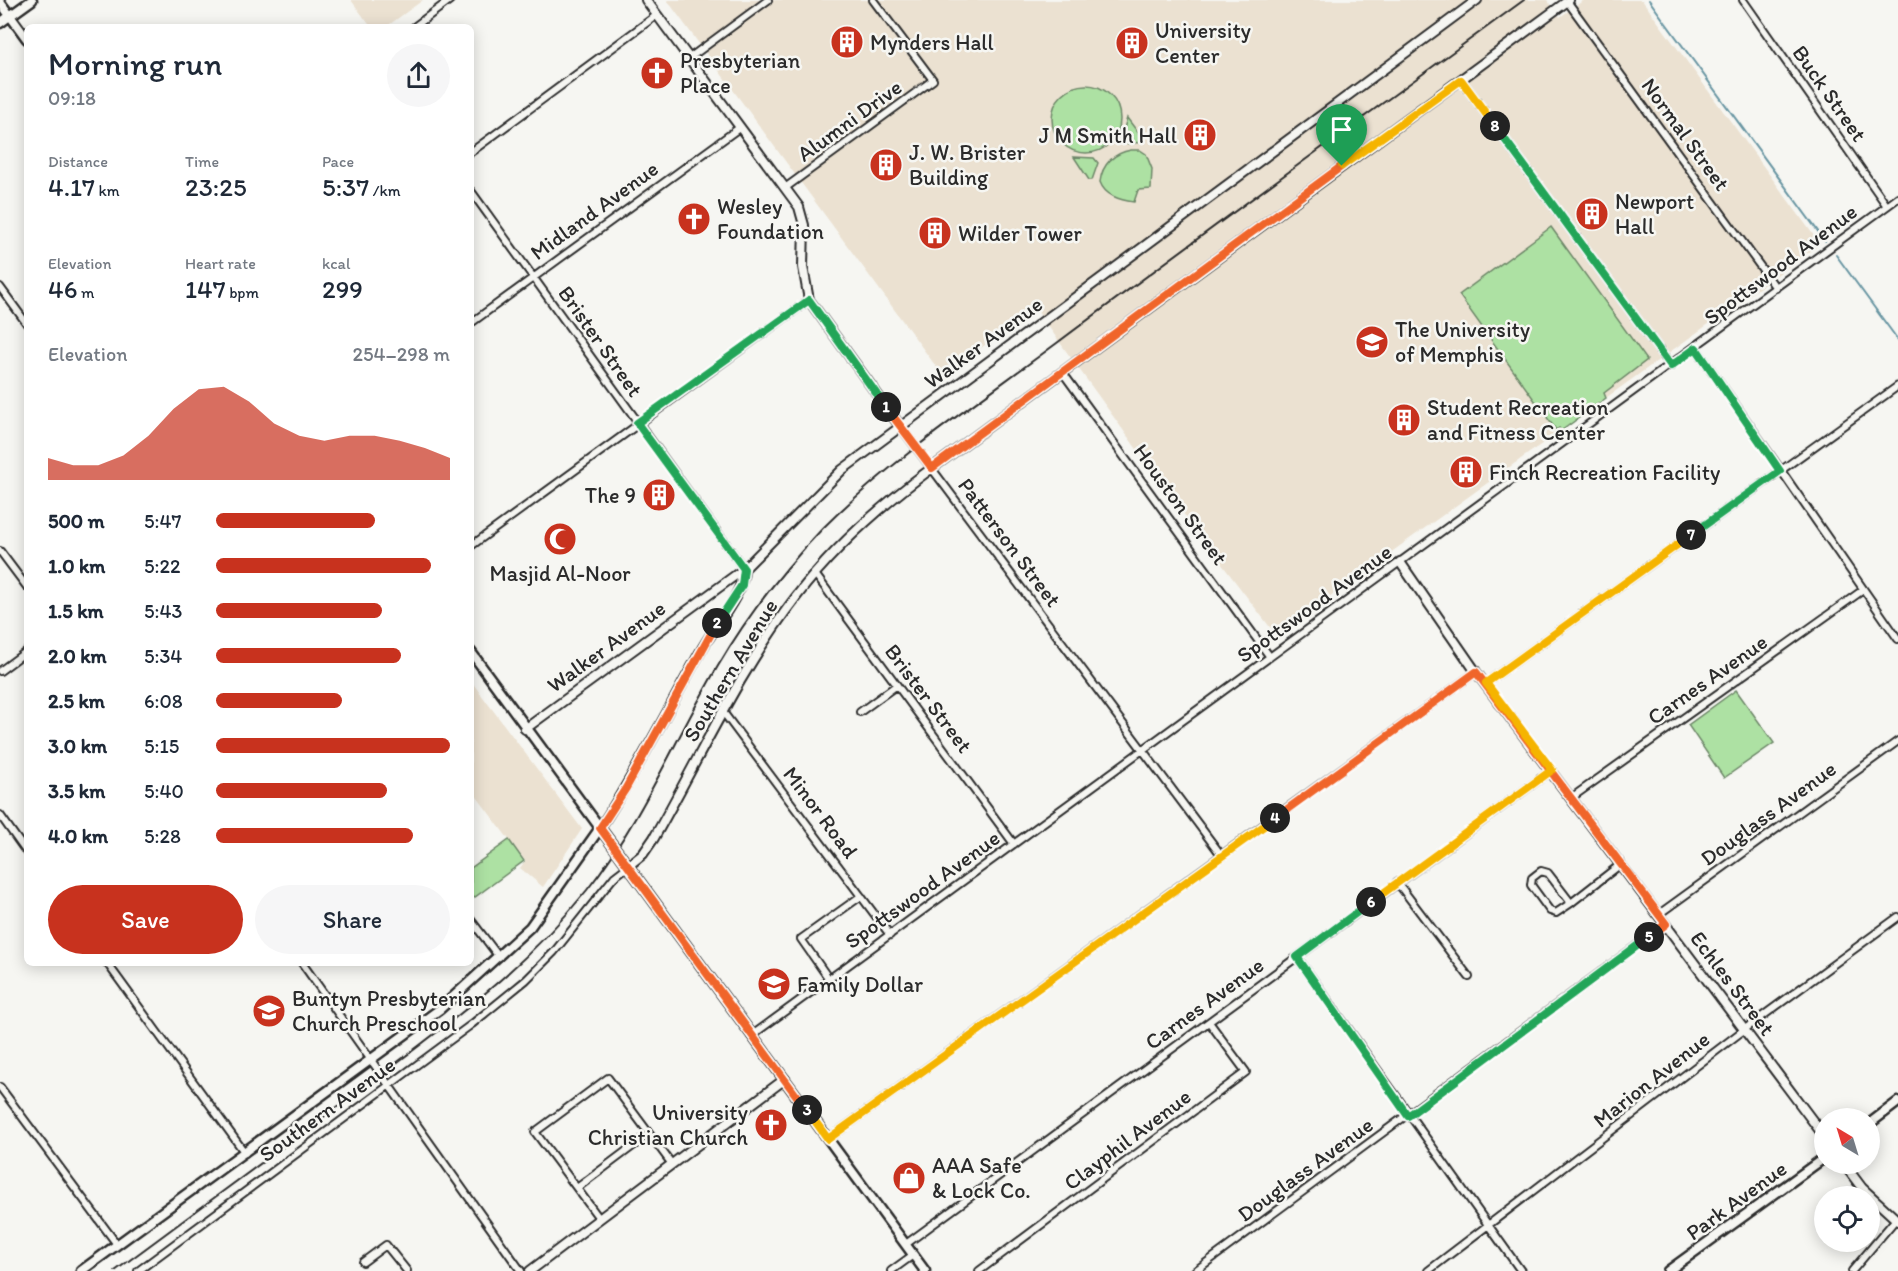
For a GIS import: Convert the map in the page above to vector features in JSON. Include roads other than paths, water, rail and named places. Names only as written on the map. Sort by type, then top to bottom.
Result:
[{"type":"main road","points":[[0,23],[32,0]]},
{"type":"main road","points":[[0,2],[24,35]]},
{"type":"main road","points":[[474,656],[525,729],[925,1271]]},
{"type":"main road","name":"Southern Avenue","points":[[81,1271],[116,1243],[245,1153],[440,1009],[530,927],[600,828]]},
{"type":"main road","points":[[1880,1116],[1898,1102]]},
{"type":"main road","name":"Park Avenue","points":[[1668,1271],[1814,1165]]},
{"type":"street","points":[[418,24],[450,0]]},
{"type":"street","name":"Patterson Street","points":[[646,0],[800,207],[804,225],[802,267],[809,300],[900,426],[1222,856]]},
{"type":"street","points":[[688,59],[768,0]]},
{"type":"street","name":"Alumni Drive","points":[[785,188],[933,80],[873,0]]},
{"type":"street","name":"Walker Avenue","points":[[525,729],[744,569],[842,470],[1477,0]]},
{"type":"street","name":"Buck Street","points":[[1743,0],[1887,206]]},
{"type":"street","name":"Southern Avenue","points":[[138,1271],[472,1024],[526,980],[557,949],[614,878],[643,854],[654,838],[723,712],[775,625],[815,574],[869,519],[932,468],[1568,1]]},
{"type":"street","name":"Normal Street","points":[[1568,1],[1776,288]]},
{"type":"street","points":[[474,150],[657,15]]},
{"type":"street","points":[[1461,80],[1671,366]]},
{"type":"street","name":"Midland Avenue","points":[[474,321],[739,128]]},
{"type":"street","name":"Brister Street","points":[[474,195],[744,569]]},
{"type":"street","name":"Spottswood Avenue","points":[[751,1036],[1696,348],[1898,198]]},
{"type":"street","points":[[0,287],[24,320]]},
{"type":"street","points":[[474,544],[809,300]]},
{"type":"street","points":[[1696,348],[1898,639]]},
{"type":"street","name":"Houston Street","points":[[1064,373],[1270,657]]},
{"type":"street","points":[[1486,683],[1898,386]]},
{"type":"street","points":[[0,551],[24,583]]},
{"type":"street","name":"Echles Street","points":[[1400,562],[1476,672],[1552,770],[1814,1122]]},
{"type":"street","name":"Southern Avenue","points":[[600,828],[626,788],[703,646],[742,585],[744,569]]},
{"type":"street","name":"Brister Street","points":[[815,574],[1014,844]]},
{"type":"street","name":"Carnes Avenue","points":[[1571,798],[1863,590]]},
{"type":"street","points":[[0,671],[24,653]]},
{"type":"street","points":[[828,1139],[1476,672]]},
{"type":"street","points":[[860,712],[897,685]]},
{"type":"street","name":"Minor Road","points":[[723,712],[890,935]]},
{"type":"street","name":"Douglass Avenue","points":[[1659,914],[1898,741]]},
{"type":"street","name":"Carnes Avenue","points":[[906,1244],[1552,770]]},
{"type":"street","points":[[0,815],[24,849]]},
{"type":"street","points":[[1571,903],[1548,873],[1541,872],[1532,878],[1531,885],[1550,911],[1556,913],[1571,903],[1622,864]]},
{"type":"street","points":[[1397,882],[1469,977]]},
{"type":"street","points":[[829,979],[801,939],[861,896]]},
{"type":"street","name":"Marion Avenue","points":[[1428,1271],[1490,1226],[1745,1029],[1898,917]]},
{"type":"street","points":[[474,924],[499,957]]},
{"type":"street","name":"Douglass Avenue","points":[[1196,1271],[1666,924]]},
{"type":"street","points":[[1297,957],[1408,1116],[1521,1271]]},
{"type":"street","points":[[109,966],[245,1153]]},
{"type":"street","points":[[304,966],[521,1271]]},
{"type":"street","name":"Clayphil Avenue","points":[[979,1271],[1246,1072],[1209,1022]]},
{"type":"street","points":[[599,1218],[535,1132],[608,1078],[671,1163]]},
{"type":"street","points":[[530,1271],[784,1080]]},
{"type":"street","points":[[0,1086],[116,1243]]},
{"type":"street","points":[[577,1188],[649,1134]]},
{"type":"street","points":[[1852,1174],[1862,1188],[1897,1220],[1852,1271]]},
{"type":"street","points":[[363,1262],[386,1245],[407,1271]]},
{"type":"street","points":[[891,1271],[914,1255]]},
{"type":"waterway","points":[[1649,0],[1825,241]]},
{"type":"waterway","points":[[1836,255],[1898,340]]},
{"type":"railway","points":[[115,1271],[443,1027],[504,977],[561,921],[587,890],[624,837],[702,694],[741,629],[794,560],[850,502],[937,431],[1524,0]]},
{"type":"place","name":"Mynders Hall","points":[[847,42]]},
{"type":"place","name":"University Center","points":[[1132,43]]},
{"type":"place","name":"Presbyterian Place","points":[[657,73]]},
{"type":"place","name":"J M Smith Hall","points":[[1200,135]]},
{"type":"place","name":"J. W. Brister Building","points":[[886,165]]},
{"type":"place","name":"Newport Hall","points":[[1592,214]]},
{"type":"place","name":"Wesley Foundation","points":[[694,219]]},
{"type":"place","name":"Wilder Tower","points":[[935,233]]},
{"type":"place","name":"The University of Memphis","points":[[1372,342]]},
{"type":"place","name":"Student Recreation and Fitness Center","points":[[1404,420]]},
{"type":"place","name":"Finch Recreation Facility","points":[[1466,472]]},
{"type":"place","name":"The 9","points":[[659,495]]},
{"type":"place","name":"Masjid Al-Noor","points":[[560,539]]},
{"type":"place","name":"Family Dollar","points":[[774,984]]},
{"type":"place","name":"Buntyn Presbyterian Church Preschool","points":[[269,1011]]},
{"type":"place","name":"University Christian Church","points":[[771,1125]]},
{"type":"place","name":"AAA Safe & Lock Co.","points":[[909,1178]]}]
